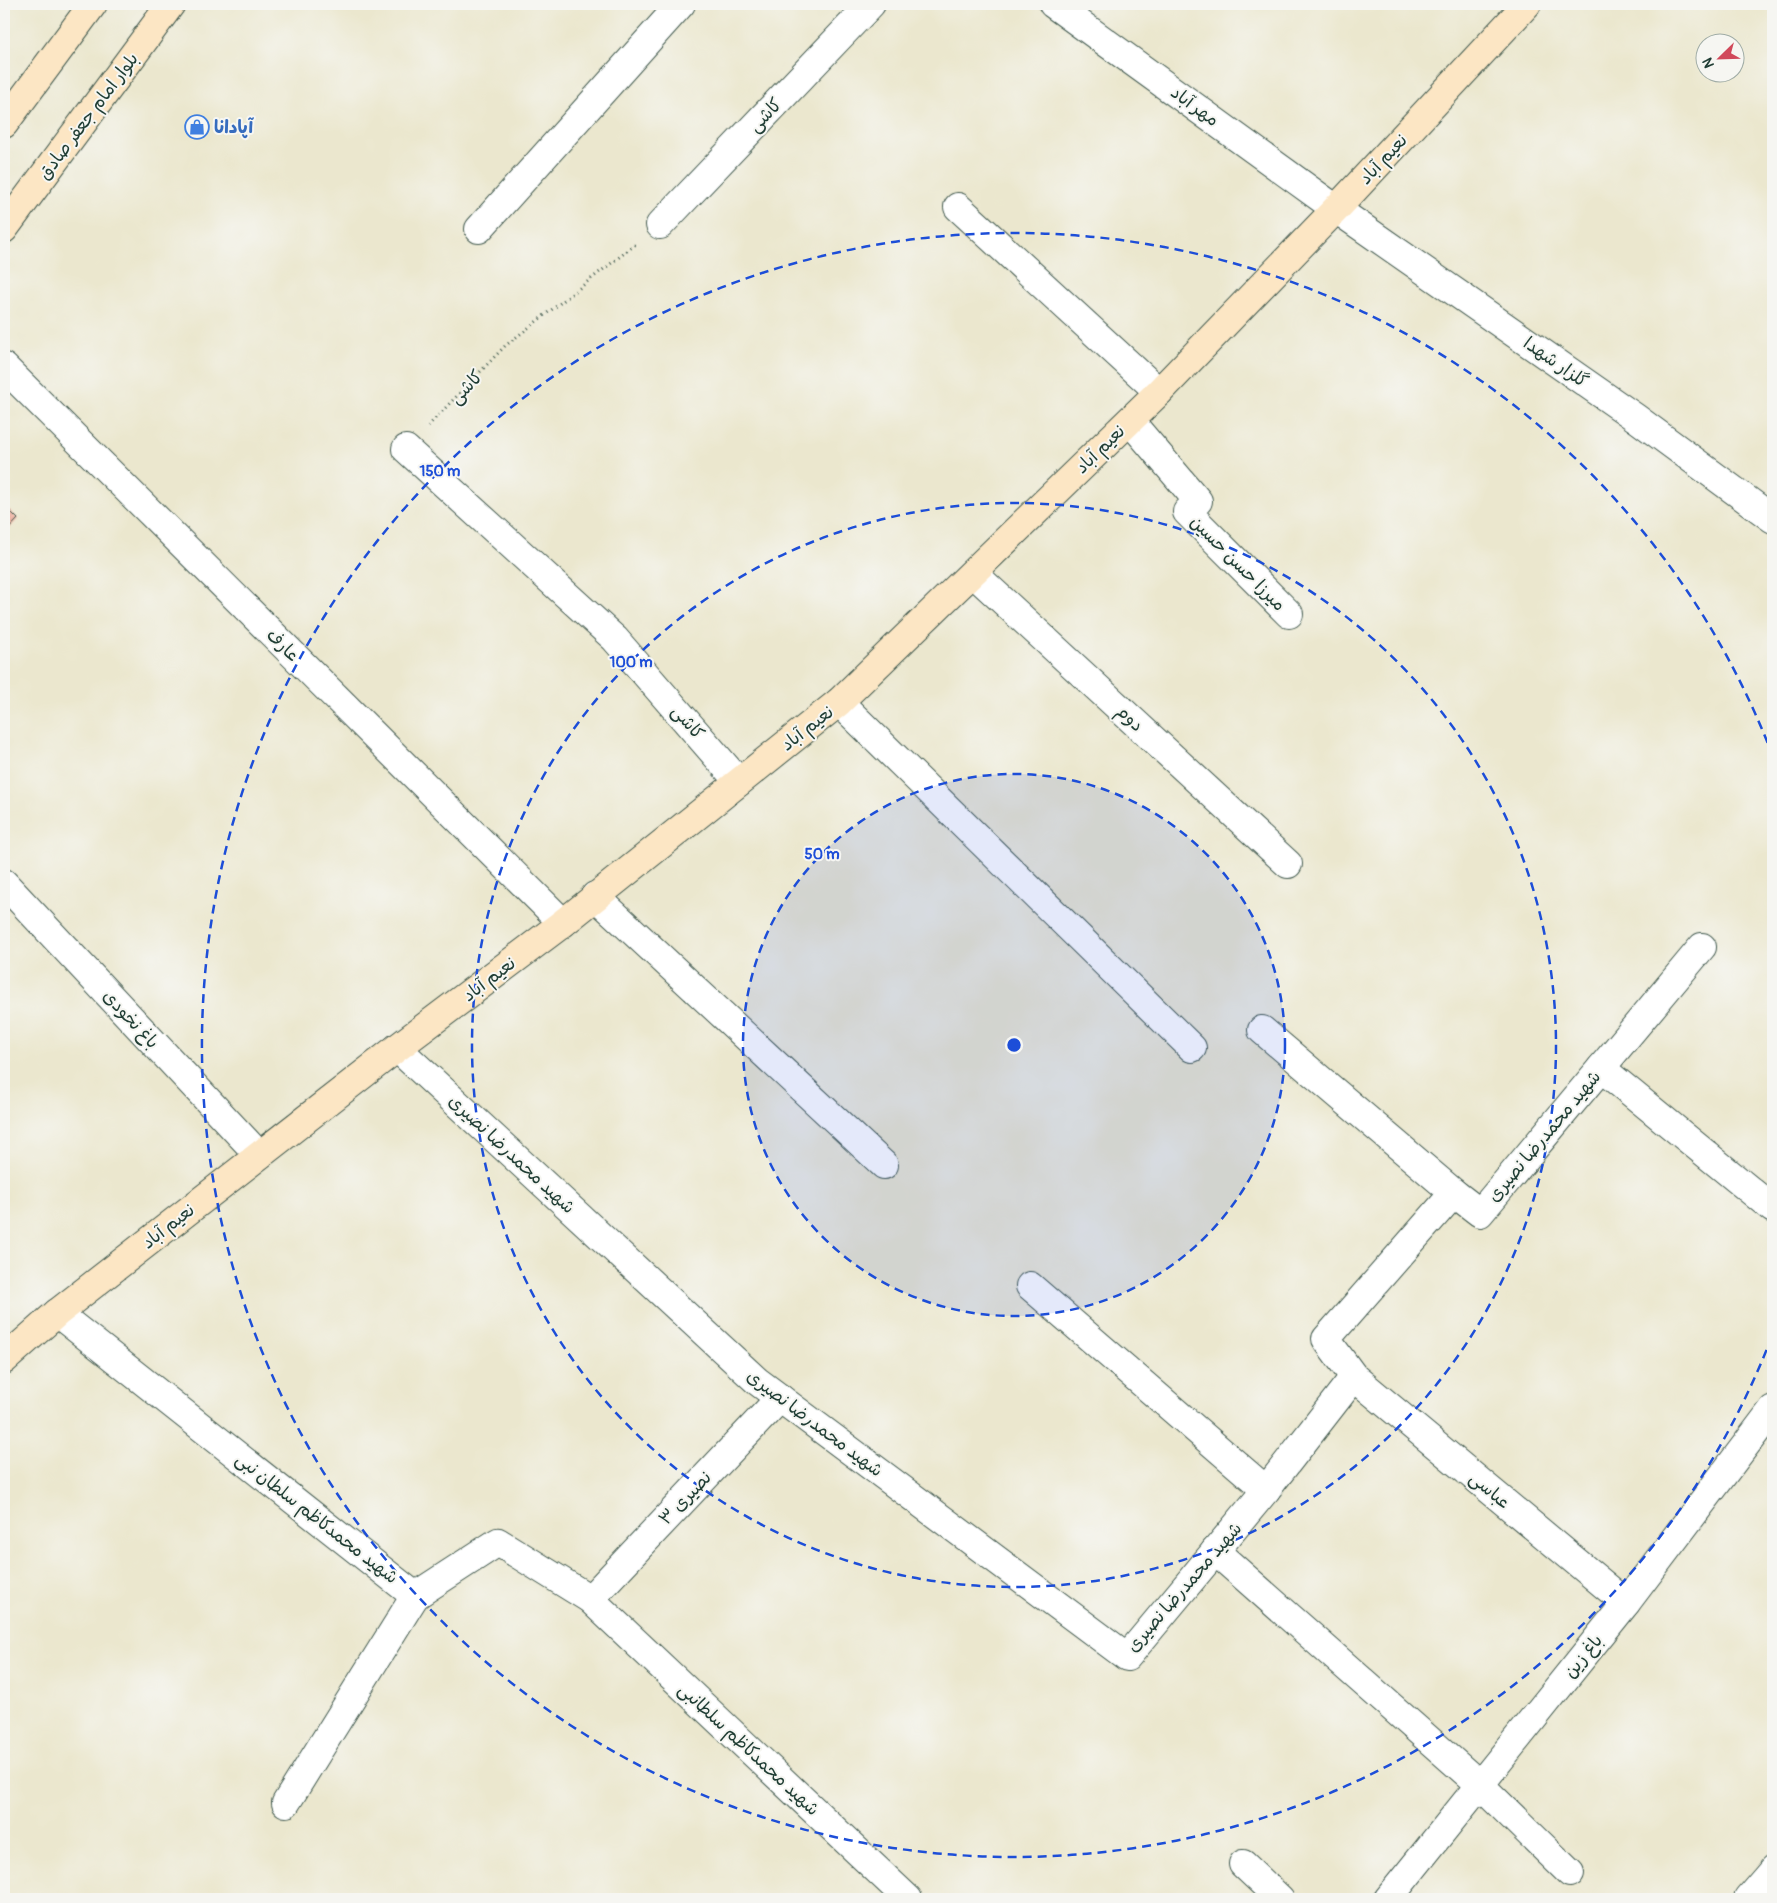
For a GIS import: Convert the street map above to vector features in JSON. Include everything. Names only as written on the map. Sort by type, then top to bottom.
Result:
[{"type":"street","points":[[4,124],[93,4]]},
{"type":"street","name":"بلوار امام جعفر صادق","points":[[4,229],[172,4]]},
{"type":"street","points":[[479,229],[681,4]]},
{"type":"street","name":"کاشی","points":[[660,225],[871,4]]},
{"type":"street","name":"مهر آباد","points":[[1054,4],[1336,209]]},
{"type":"street","name":"نعیم آباد","points":[[4,1360],[57,1313],[397,1048],[563,923],[839,702],[1159,392],[1336,209],[1527,4]]},
{"type":"street","points":[[958,207],[1159,392]]},
{"type":"street","name":"گلزار شهدا","points":[[1336,209],[1636,418],[1773,519]]},
{"type":"street","name":"عارف","points":[[4,367],[563,923]]},
{"type":"street","name":"میرزا حسن حسین","points":[[1130,420],[1198,501],[1187,512],[1289,614]]},
{"type":"street","name":"کاشی","points":[[406,449],[615,638],[739,782]]},
{"type":"street","name":"دوم","points":[[973,573],[1288,864]]},
{"type":"street","points":[[839,702],[1192,1048]]},
{"type":"street","name":"باغ نخودی","points":[[4,883],[259,1155]]},
{"type":"street","points":[[595,896],[884,1165]]},
{"type":"street","name":"شهید محمدرضا نصیری","points":[[1454,1193],[1480,1213],[1702,946]]},
{"type":"street","points":[[1262,1030],[1454,1193],[1326,1339],[1354,1377]]},
{"type":"street","name":"شهید محمدرضا نصیری","points":[[397,1048],[757,1381],[1127,1657],[1266,1490],[1354,1377]]},
{"type":"street","points":[[1601,1068],[1773,1209]]},
{"type":"street","points":[[1030,1286],[1266,1490]]},
{"type":"street","name":"شهید محمدکاظم سلطان نبی","points":[[57,1313],[415,1596],[498,1542],[590,1599]]},
{"type":"street","name":"عباسی","points":[[1354,1377],[1626,1603]]},
{"type":"street","name":"نصیری ۳","points":[[590,1599],[780,1398]]},
{"type":"street","name":"باغ زین","points":[[1388,1899],[1626,1603],[1773,1409]]},
{"type":"street","points":[[1215,1551],[1480,1785],[1570,1873]]},
{"type":"street","points":[[286,1803],[415,1596]]},
{"type":"street","name":"شهید محمدکاظم سلطانبی","points":[[590,1599],[908,1899]]},
{"type":"street","points":[[1243,1864],[1280,1899]]},
{"type":"street","points":[[1748,1899],[1773,1870]]},
{"type":"path","name":"کاشی","points":[[406,449],[505,346],[660,225]]},
{"type":"building","points":[[4,505],[18,519],[4,534]]},
{"type":"place","name":"آپادانا","points":[[197,127]]}]
